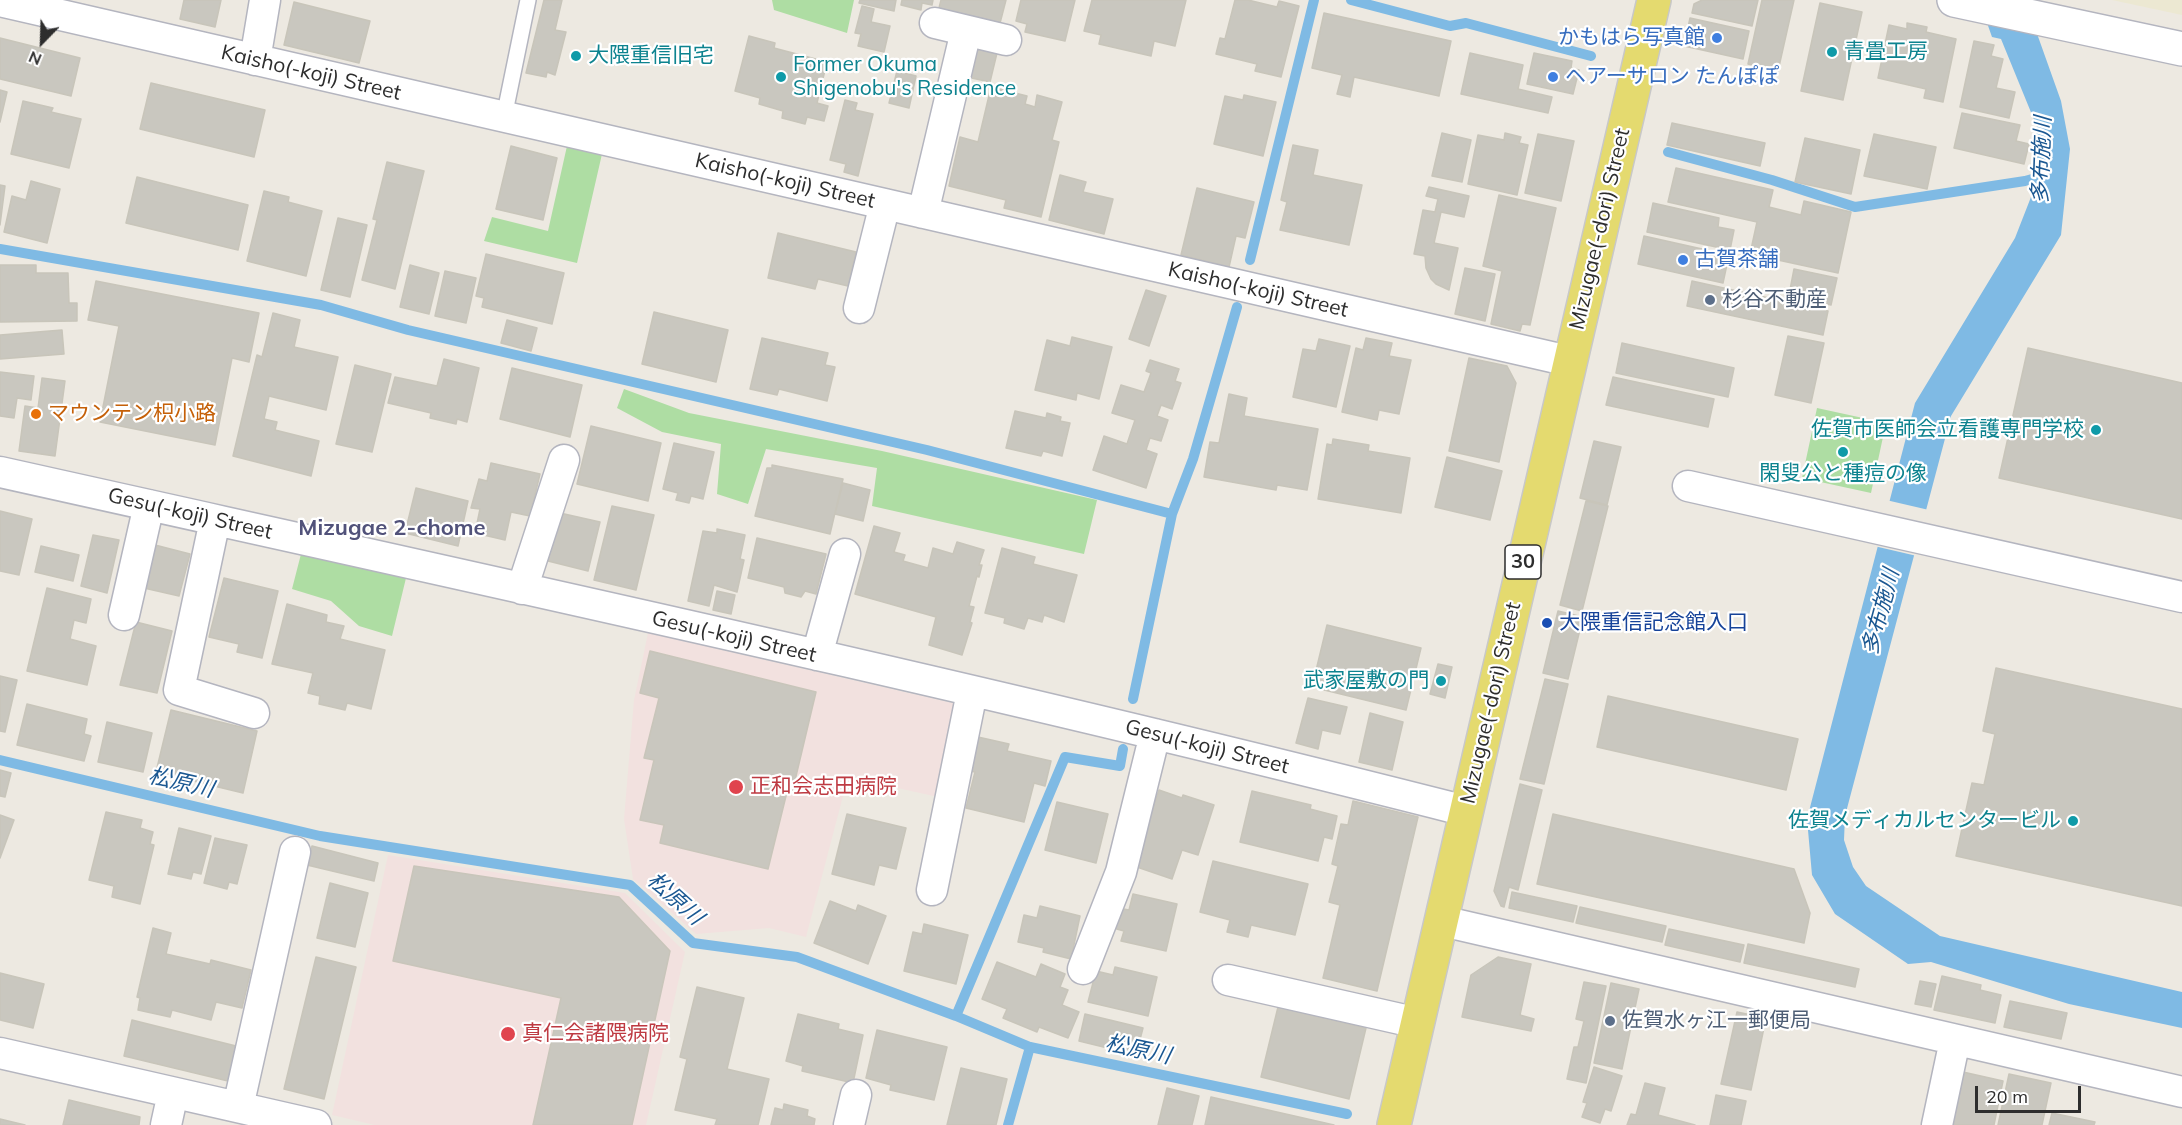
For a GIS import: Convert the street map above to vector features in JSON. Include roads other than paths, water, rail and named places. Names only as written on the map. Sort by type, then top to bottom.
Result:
[{"type":"main road","name":"Mizugae(-dori) Street","points":[[1394,1125],[1654,0]]},
{"type":"street","points":[[255,60],[265,0]]},
{"type":"street","name":"Kaisho(-koji) Street","points":[[0,1],[1569,361]]},
{"type":"street","points":[[1957,1],[2182,49]]},
{"type":"street","points":[[935,23],[1006,40]]},
{"type":"street","points":[[924,213],[966,31]]},
{"type":"street","points":[[859,308],[885,204]]},
{"type":"street","points":[[522,590],[564,460]]},
{"type":"street","name":"Gesu(-koji) Street","points":[[0,472],[817,655],[1155,734],[1466,812]]},
{"type":"street","points":[[1688,486],[2182,597]]},
{"type":"street","points":[[124,615],[149,505]]},
{"type":"street","points":[[215,520],[179,690],[254,713]]},
{"type":"street","points":[[817,655],[845,554]]},
{"type":"street","points":[[932,890],[972,692]]},
{"type":"street","points":[[1083,969],[1121,872],[1155,734]]},
{"type":"street","points":[[238,1107],[295,852]]},
{"type":"street","points":[[1442,921],[2182,1092]]},
{"type":"street","points":[[1228,980],[1418,1023]]},
{"type":"street","points":[[1937,1125],[1955,1040]]},
{"type":"street","points":[[0,1053],[316,1125]]},
{"type":"street","points":[[166,1125],[173,1093]]},
{"type":"street","points":[[849,1125],[856,1095]]},
{"type":"lane","points":[[504,117],[528,0]]},
{"type":"water","name":"多布施川","points":[[1979,0],[2025,0],[2061,101],[2070,149],[2061,235],[1951,416],[1845,816],[1844,840],[1853,867],[1866,886],[1940,936],[2182,992],[2182,1028],[2069,1004],[1931,962],[1908,964],[1835,914],[1812,875],[1807,819],[1915,403],[2015,238],[2031,197],[2037,127],[2001,39],[1992,37]]},
{"type":"waterway","points":[[1250,260],[1314,0]]},
{"type":"waterway","points":[[1351,0],[1450,26],[1466,23],[1591,56]]},
{"type":"waterway","name":"多布施川","points":[[1668,152],[1772,180],[1855,207],[2025,181],[2046,175]]},
{"type":"waterway","points":[[0,249],[321,305],[408,330],[927,450],[1172,514]]},
{"type":"waterway","points":[[1133,699],[1172,514],[1193,459],[1237,307]]},
{"type":"waterway","points":[[956,1016],[1065,757],[1120,766],[1123,749]]},
{"type":"waterway","name":"松原川","points":[[0,760],[320,836],[630,885],[693,943],[797,957],[956,1016],[1030,1047],[1347,1114]]},
{"type":"waterway","points":[[1008,1125],[1030,1047]]},
{"type":"place","name":"かもはら写真館","points":[[1717,38]]},
{"type":"place","name":"青畳工房","points":[[1832,52]]},
{"type":"place","name":"大隈重信旧宅","points":[[576,56]]},
{"type":"place","name":"Former Okuma Shigenobu's Residence","points":[[781,77]]},
{"type":"place","name":"ヘアーサロン たんぽぽ","points":[[1553,77]]},
{"type":"place","name":"古賀茶舗","points":[[1683,260]]},
{"type":"place","name":"杉谷不動産","points":[[1710,300]]},
{"type":"place","name":"マウンテン枳小路","points":[[36,414]]},
{"type":"place","name":"佐賀市医師会立看護専門学校","points":[[2096,430]]},
{"type":"place","name":"閑叟公と種痘の像","points":[[1843,452]]},
{"type":"place","name":"大隈重信記念館入口","points":[[1547,623]]},
{"type":"place","name":"武家屋敷の門","points":[[1441,681]]},
{"type":"place","name":"正和会志田病院","points":[[736,787]]},
{"type":"place","name":"佐賀メディカルセンタービル","points":[[2073,821]]},
{"type":"place","name":"佐賀水ヶ江一郵便局","points":[[1610,1021]]},
{"type":"place","name":"真仁会諸隈病院","points":[[508,1034]]},
{"type":"district","name":"Mizugae 2-chome","points":[[392,528]]}]
